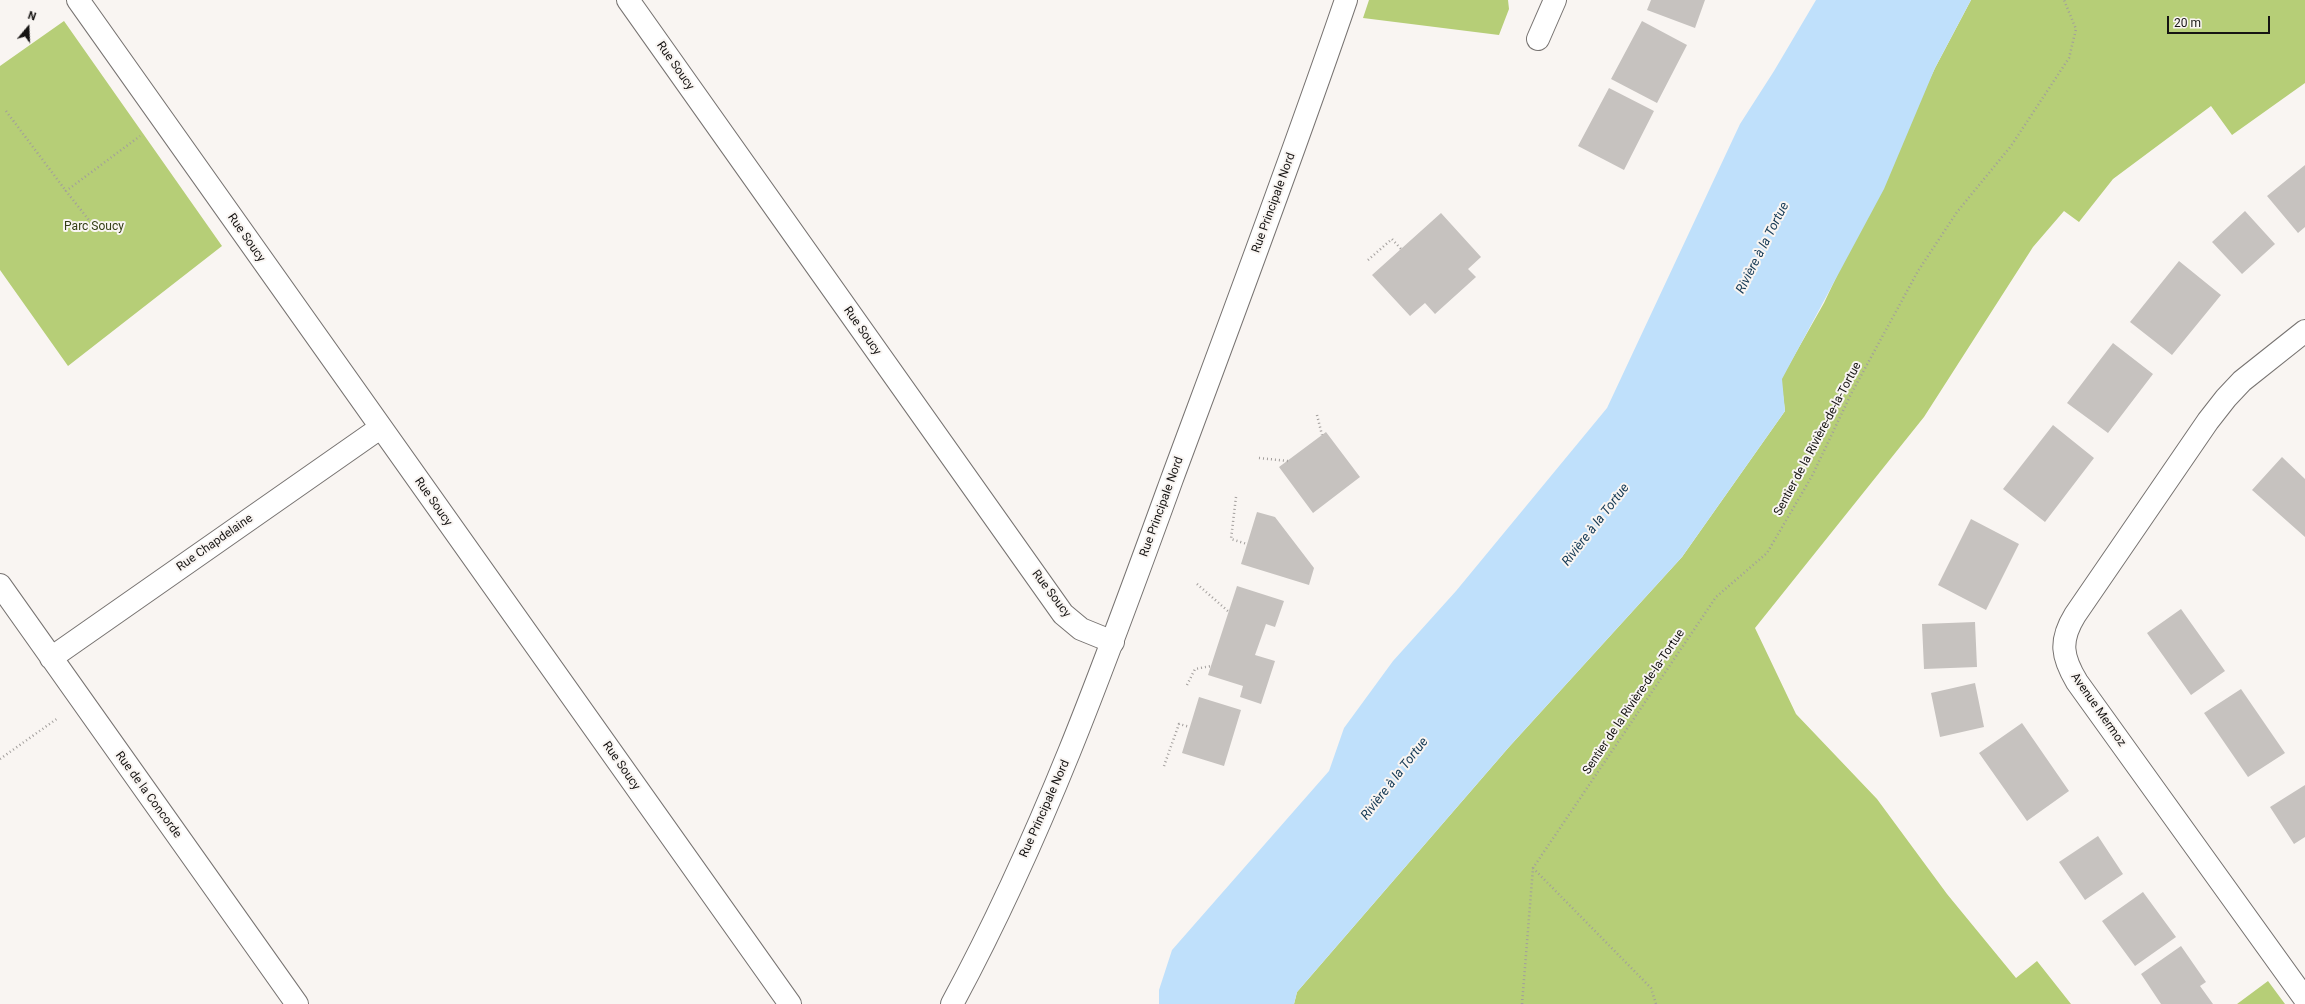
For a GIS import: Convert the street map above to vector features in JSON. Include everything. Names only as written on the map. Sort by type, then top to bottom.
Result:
[{"type":"street","name":"Rue Soucy","points":[[78,0],[380,428],[790,1004]]},
{"type":"street","name":"Rue Soucy","points":[[628,0],[1063,614],[1081,629],[1113,642]]},
{"type":"street","name":"Rue Principale Nord","points":[[952,1004],[1039,826],[1113,642],[1237,308],[1346,0]]},
{"type":"street","points":[[1538,40],[1555,0]]},
{"type":"street","name":"Avenue Mermoz","points":[[2305,331],[2242,381],[2208,421],[2075,615],[2066,630],[2064,647],[2068,666],[2077,682],[2305,999]]},
{"type":"street","name":"Rue Chapdelaine","points":[[51,658],[380,428]]},
{"type":"street","name":"Rue de la Concorde","points":[[0,585],[297,1004]]},
{"type":"path","name":"Sentier de la Rivière-de-la-Tortue","points":[[1522,1004],[1533,868],[1716,597],[1767,553],[1812,476],[1852,394],[1918,272],[1957,212],[2011,146],[2069,58],[2076,29],[2064,0]]},
{"type":"path","points":[[6,111],[96,229]]},
{"type":"path","points":[[66,191],[143,133]]},
{"type":"path","points":[[1368,260],[1392,240],[1401,249]]},
{"type":"path","points":[[1317,415],[1322,435]]},
{"type":"path","points":[[1258,458],[1288,461]]},
{"type":"path","points":[[1236,497],[1230,539],[1247,544]]},
{"type":"path","points":[[1198,584],[1229,612]]},
{"type":"path","points":[[1187,685],[1195,669],[1211,666]]},
{"type":"path","points":[[0,759],[60,717]]},
{"type":"path","points":[[1164,766],[1179,724],[1190,727]]},
{"type":"path","points":[[1533,868],[1651,988],[1656,1004]]},
{"type":"green space","points":[[1369,0],[1508,0],[1509,9],[1499,35],[1363,18]]},
{"type":"green space","points":[[1971,0],[2305,0],[2305,83],[2232,135],[2211,106],[2113,179],[2079,222],[2064,211],[2033,247],[1924,417],[1755,628],[1796,714],[1877,799],[1947,894],[2016,978],[2037,961],[2071,1004],[1294,1004],[1297,992],[1509,747],[1682,557],[1785,411],[1781,379],[1824,303],[1935,68]]},
{"type":"green space","name":"Parc Soucy","points":[[64,21],[222,246],[68,366],[0,270],[0,66]]},
{"type":"green space","points":[[2268,981],[2285,1004],[2237,1004]]},
{"type":"water","name":"Rivière à la Tortue","points":[[1816,0],[1971,0],[1935,68],[1884,189],[1782,379],[1785,411],[1682,557],[1509,747],[1297,992],[1294,1004],[1159,1004],[1159,990],[1172,950],[1329,771],[1344,728],[1393,661],[1456,591],[1607,408],[1740,124],[1774,71]]},
{"type":"building","points":[[1651,0],[1705,0],[1695,28],[1647,10]]},
{"type":"building","points":[[1642,21],[1687,45],[1657,103],[1611,79]]},
{"type":"building","points":[[1609,88],[1654,111],[1624,170],[1578,146]]},
{"type":"building","points":[[2305,165],[2305,227],[2298,233],[2267,196]]},
{"type":"building","points":[[2245,211],[2275,244],[2242,274],[2212,242]]},
{"type":"building","points":[[1441,213],[1481,257],[1468,269],[1476,277],[1435,314],[1425,303],[1410,316],[1372,275]]},
{"type":"building","points":[[2179,261],[2221,295],[2172,355],[2130,322]]},
{"type":"building","points":[[2113,343],[2153,374],[2108,433],[2067,403]]},
{"type":"building","points":[[2053,425],[2094,458],[2045,522],[2003,489]]},
{"type":"building","points":[[1326,432],[1360,477],[1313,513],[1279,467]]},
{"type":"building","points":[[2282,457],[2305,479],[2305,537],[2252,490]]},
{"type":"building","points":[[1257,512],[1275,517],[1314,568],[1309,585],[1241,564]]},
{"type":"building","points":[[1971,519],[2019,544],[1986,610],[1938,585]]},
{"type":"building","points":[[1237,586],[1284,601],[1275,627],[1266,624],[1255,655],[1275,661],[1261,704],[1240,697],[1243,686],[1208,675]]},
{"type":"building","points":[[2181,609],[2225,671],[2191,695],[2147,633]]},
{"type":"building","points":[[1975,622],[1977,667],[1924,669],[1922,624]]},
{"type":"building","points":[[1975,683],[1984,727],[1940,737],[1931,693]]},
{"type":"building","points":[[2241,689],[2285,753],[2248,777],[2204,713]]},
{"type":"building","points":[[1199,697],[1241,710],[1224,766],[1182,753]]},
{"type":"building","points":[[2022,723],[2069,791],[2027,821],[1979,753]]},
{"type":"building","points":[[2305,785],[2305,837],[2294,844],[2270,807]]},
{"type":"building","points":[[2098,836],[2123,874],[2085,900],[2059,862]]},
{"type":"building","points":[[2143,892],[2176,937],[2135,966],[2102,921]]},
{"type":"building","points":[[2181,946],[2206,982],[2200,986],[2213,1004],[2161,1004],[2141,974]]}]
